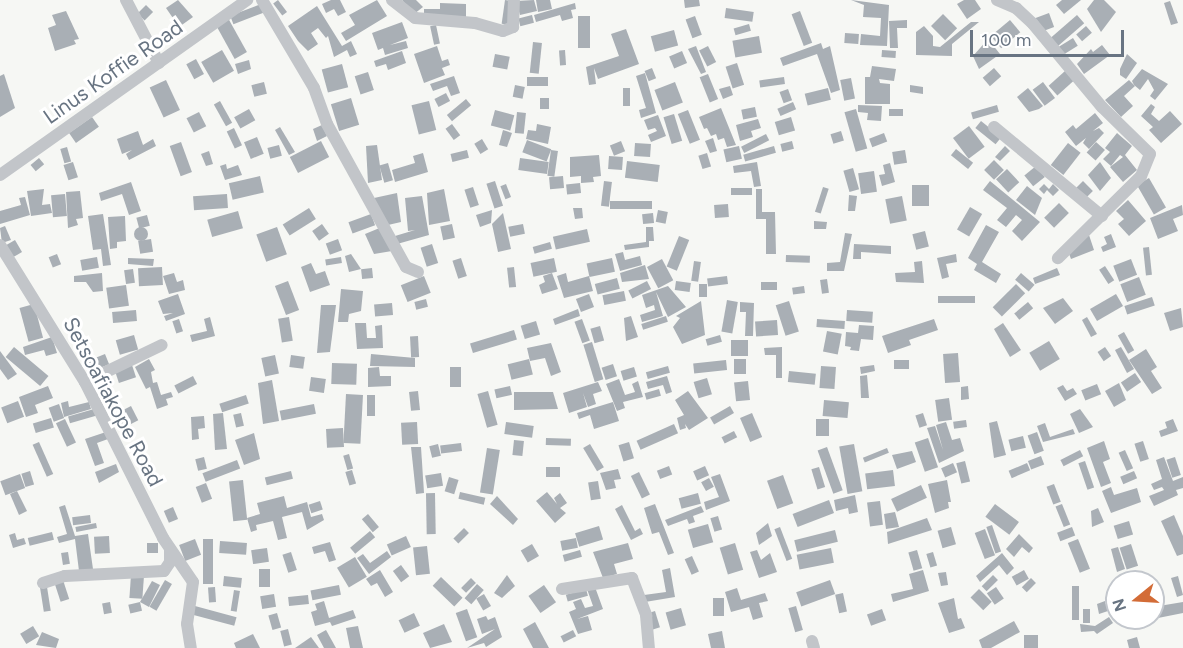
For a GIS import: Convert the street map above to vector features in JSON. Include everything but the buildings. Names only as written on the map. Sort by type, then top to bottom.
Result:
[{"type":"street","points":[[126,0],[159,63]]},
{"type":"street","name":"Linus Koffie Road","points":[[0,175],[248,0]]},
{"type":"street","points":[[262,0],[314,88],[327,124],[406,267],[418,272]]},
{"type":"street","points":[[392,0],[414,18],[475,23],[503,31],[513,27],[514,0]]},
{"type":"street","points":[[997,0],[1016,8],[1033,24],[1102,107],[1149,154],[1141,176],[1058,258]]},
{"type":"street","points":[[994,127],[1102,216]]},
{"type":"street","name":"Setsoafiakope Road","points":[[0,245],[85,382],[170,549],[193,582],[187,624],[191,648]]},
{"type":"street","points":[[85,382],[162,345]]},
{"type":"street","points":[[43,583],[65,576],[164,572],[171,562],[170,549]]},
{"type":"street","points":[[562,589],[632,578],[646,615],[649,648]]}]
